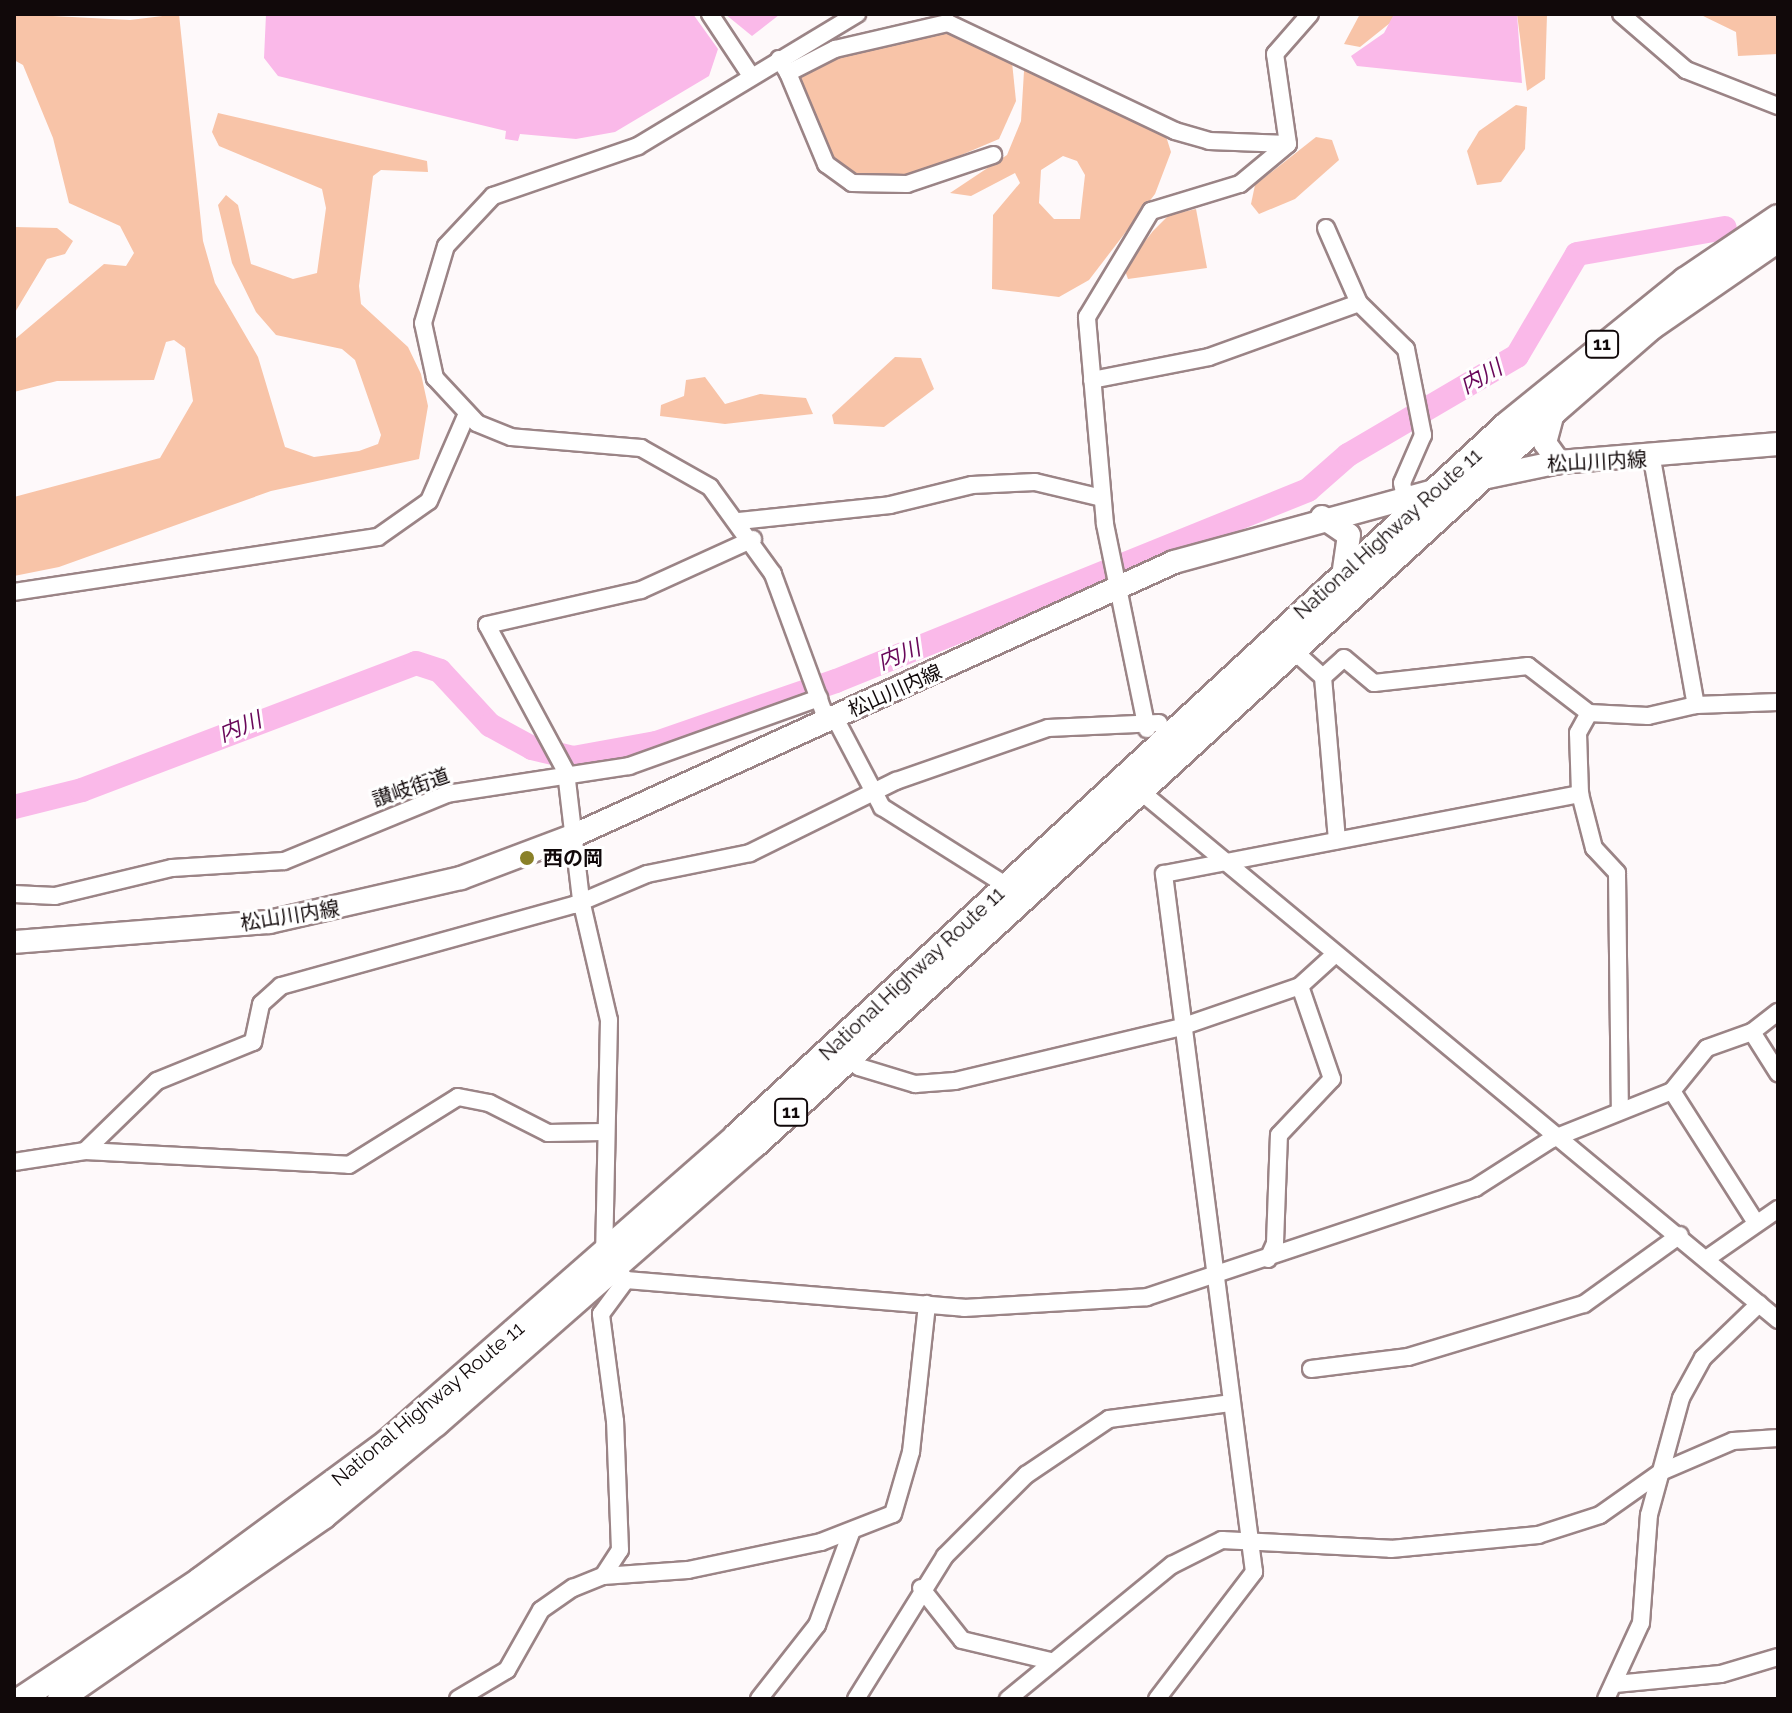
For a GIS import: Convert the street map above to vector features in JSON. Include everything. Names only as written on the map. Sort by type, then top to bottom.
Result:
[{"type":"highway","name":"National Highway Route 11","points":[[60,1699],[324,1516],[615,1267],[844,1051],[1134,786],[1343,576],[1579,362],[1778,217]]},
{"type":"highway","name":"National Highway Route 11","points":[[844,1051],[1007,886],[1134,786],[1294,651],[1553,413],[1652,327],[1778,240]]},
{"type":"highway","name":"National Highway Route 11","points":[[21,1699],[297,1512],[615,1267]]},
{"type":"main road","points":[[1553,413],[1545,443],[1559,462]]},
{"type":"main road","name":"松山川内線","points":[[14,942],[331,911],[461,878],[575,835],[831,720],[1118,582],[1174,562],[1322,517],[1559,462],[1652,459],[1778,444]]},
{"type":"main road","points":[[1322,517],[1349,535],[1343,576]]},
{"type":"street","points":[[710,14],[751,76]]},
{"type":"street","points":[[783,66],[857,14]]},
{"type":"street","points":[[1288,144],[1275,54],[1310,14]]},
{"type":"street","points":[[1621,14],[1686,70],[1778,106]]},
{"type":"street","points":[[1007,886],[882,807],[818,696],[753,539],[689,470],[641,448],[511,437],[466,416],[443,392],[423,341],[430,283],[456,231],[493,196],[638,146],[751,76],[835,49],[948,23],[1175,131],[1224,143],[1288,144]]},
{"type":"street","points":[[783,66],[826,164],[852,183],[907,184],[993,155]]},
{"type":"street","points":[[85,1151],[157,1081],[253,1042],[261,1004],[281,986],[581,900],[647,874],[750,853],[872,793],[1048,728],[1151,725],[1102,498],[1087,317],[1151,211],[1240,184],[1288,144]]},
{"type":"street","points":[[1326,228],[1359,303],[1406,349],[1423,435],[1402,483],[1405,497]]},
{"type":"street","points":[[1092,380],[1209,357],[1359,303]]},
{"type":"street","points":[[14,592],[378,537],[429,501],[466,416]]},
{"type":"street","points":[[1652,459],[1696,705]]},
{"type":"street","points":[[739,521],[890,505],[972,485],[1035,482],[1102,498]]},
{"type":"street","points":[[603,1576],[620,1550],[615,1421],[601,1314],[615,1267],[603,1132],[609,1020],[581,900],[564,768],[539,730],[487,625],[641,590],[753,539]]},
{"type":"street","points":[[1294,651],[1323,677],[1337,840]]},
{"type":"street","points":[[1323,677],[1344,658],[1374,683],[1528,666],[1589,713],[1648,716],[1696,705],[1778,702]]},
{"type":"street","name":"讃岐街道","points":[[14,894],[55,896],[172,868],[284,861],[447,794],[564,768],[656,758],[818,696]]},
{"type":"street","points":[[1589,713],[1578,733],[1580,794],[1594,848],[1617,873],[1620,1109]]},
{"type":"street","points":[[1134,786],[1552,1139],[1709,1257],[1778,1320]]},
{"type":"street","points":[[1157,1699],[1254,1572],[1246,1536],[1164,874],[1580,794]]},
{"type":"street","points":[[844,1051],[915,1084],[955,1081],[1181,1027],[1300,986],[1333,956]]},
{"type":"street","points":[[1268,1259],[1275,1243],[1279,1135],[1332,1079],[1300,986]]},
{"type":"street","points":[[615,1267],[927,1304],[1044,1309],[1147,1297],[1475,1188],[1552,1139],[1620,1109],[1672,1091],[1707,1048],[1752,1032],[1778,1012]]},
{"type":"street","points":[[1752,1032],[1778,1073]]},
{"type":"street","points":[[1672,1091],[1756,1223]]},
{"type":"street","points":[[14,1162],[85,1151],[349,1165],[458,1097],[489,1103],[548,1133],[603,1132]]},
{"type":"street","points":[[1709,1257],[1778,1209]]},
{"type":"street","points":[[1311,1369],[1408,1357],[1584,1304],[1680,1235]]},
{"type":"street","points":[[458,1699],[507,1670],[541,1610],[603,1576],[688,1570],[851,1533],[893,1514],[903,1498],[927,1304]]},
{"type":"street","points":[[1606,1699],[1641,1623],[1645,1541],[1681,1398],[1703,1358],[1759,1304]]},
{"type":"street","points":[[856,1699],[921,1588],[996,1502],[1090,1429],[1131,1412],[1230,1403]]},
{"type":"street","points":[[1008,1699],[1051,1661],[1199,1548],[1246,1536],[1350,1550],[1538,1535],[1600,1515],[1661,1472],[1733,1441],[1778,1438]]},
{"type":"street","points":[[759,1699],[817,1625],[851,1533]]},
{"type":"street","points":[[921,1588],[962,1640],[1051,1661]]},
{"type":"street","points":[[1615,1684],[1721,1674],[1778,1657]]},
{"type":"shaded area","points":[[14,14],[130,20],[179,14],[203,241],[215,283],[258,357],[285,447],[314,457],[359,451],[378,444],[381,435],[355,360],[342,349],[276,335],[256,312],[232,263],[218,205],[226,195],[238,205],[251,264],[293,279],[317,273],[326,208],[322,189],[219,146],[212,132],[218,113],[427,161],[428,172],[381,170],[373,176],[359,286],[361,304],[408,347],[421,374],[428,406],[419,459],[271,491],[59,567],[14,576],[14,497],[160,458],[193,401],[185,348],[174,340],[166,342],[154,380],[57,381],[14,392],[14,340],[104,264],[126,266],[134,253],[120,226],[69,203],[53,138],[23,65],[14,60]]},
{"type":"shaded area","points":[[266,14],[693,14],[718,49],[709,76],[615,132],[576,139],[520,134],[518,141],[505,139],[506,131],[278,76],[264,58]]},
{"type":"shaded area","points":[[725,14],[779,14],[779,15],[752,36]]},
{"type":"shaded area","points":[[1360,14],[1394,14],[1395,19],[1360,47],[1344,44]]},
{"type":"shaded area","points":[[1394,14],[1517,14],[1522,83],[1357,66],[1351,56],[1384,33]]},
{"type":"shaded area","points":[[1517,14],[1547,14],[1545,79],[1527,91]]},
{"type":"shaded area","points":[[1699,14],[1778,14],[1778,54],[1738,56],[1736,32]]},
{"type":"shaded area","points":[[950,27],[1012,62],[1016,101],[999,139],[907,178],[861,182],[831,164],[793,77],[841,54]]},
{"type":"shaded area","points":[[1036,70],[1165,133],[1171,152],[1155,194],[1089,280],[1059,297],[992,289],[993,215],[1020,183],[1015,173],[971,196],[950,193],[1007,155],[1021,121],[1024,71]],"holes":[[[1063,156],[1077,161],[1085,175],[1080,219],[1054,219],[1039,203],[1041,170]]]},
{"type":"shaded area","points":[[1516,105],[1527,107],[1525,149],[1501,182],[1477,185],[1467,151],[1479,131]]},
{"type":"shaded area","points":[[1316,137],[1332,140],[1339,160],[1295,199],[1259,214],[1251,204],[1255,185]]},
{"type":"shaded area","points":[[1196,209],[1207,268],[1128,279],[1124,268],[1153,231],[1169,215]]},
{"type":"shaded area","points":[[14,227],[57,228],[73,241],[65,254],[47,259],[14,314]]},
{"type":"shaded area","points":[[895,357],[921,358],[934,389],[884,427],[834,424],[832,415]]},
{"type":"shaded area","points":[[705,377],[725,404],[760,394],[806,398],[813,414],[725,424],[660,416],[661,405],[684,396],[686,380]]},
{"type":"waterway","name":"内川","points":[[14,807],[82,790],[416,663],[440,671],[490,725],[532,748],[573,758],[656,743],[836,681],[1308,490],[1348,455],[1517,356],[1577,254],[1725,228]]},
{"type":"place","name":"西の岡","points":[[527,858]]}]
